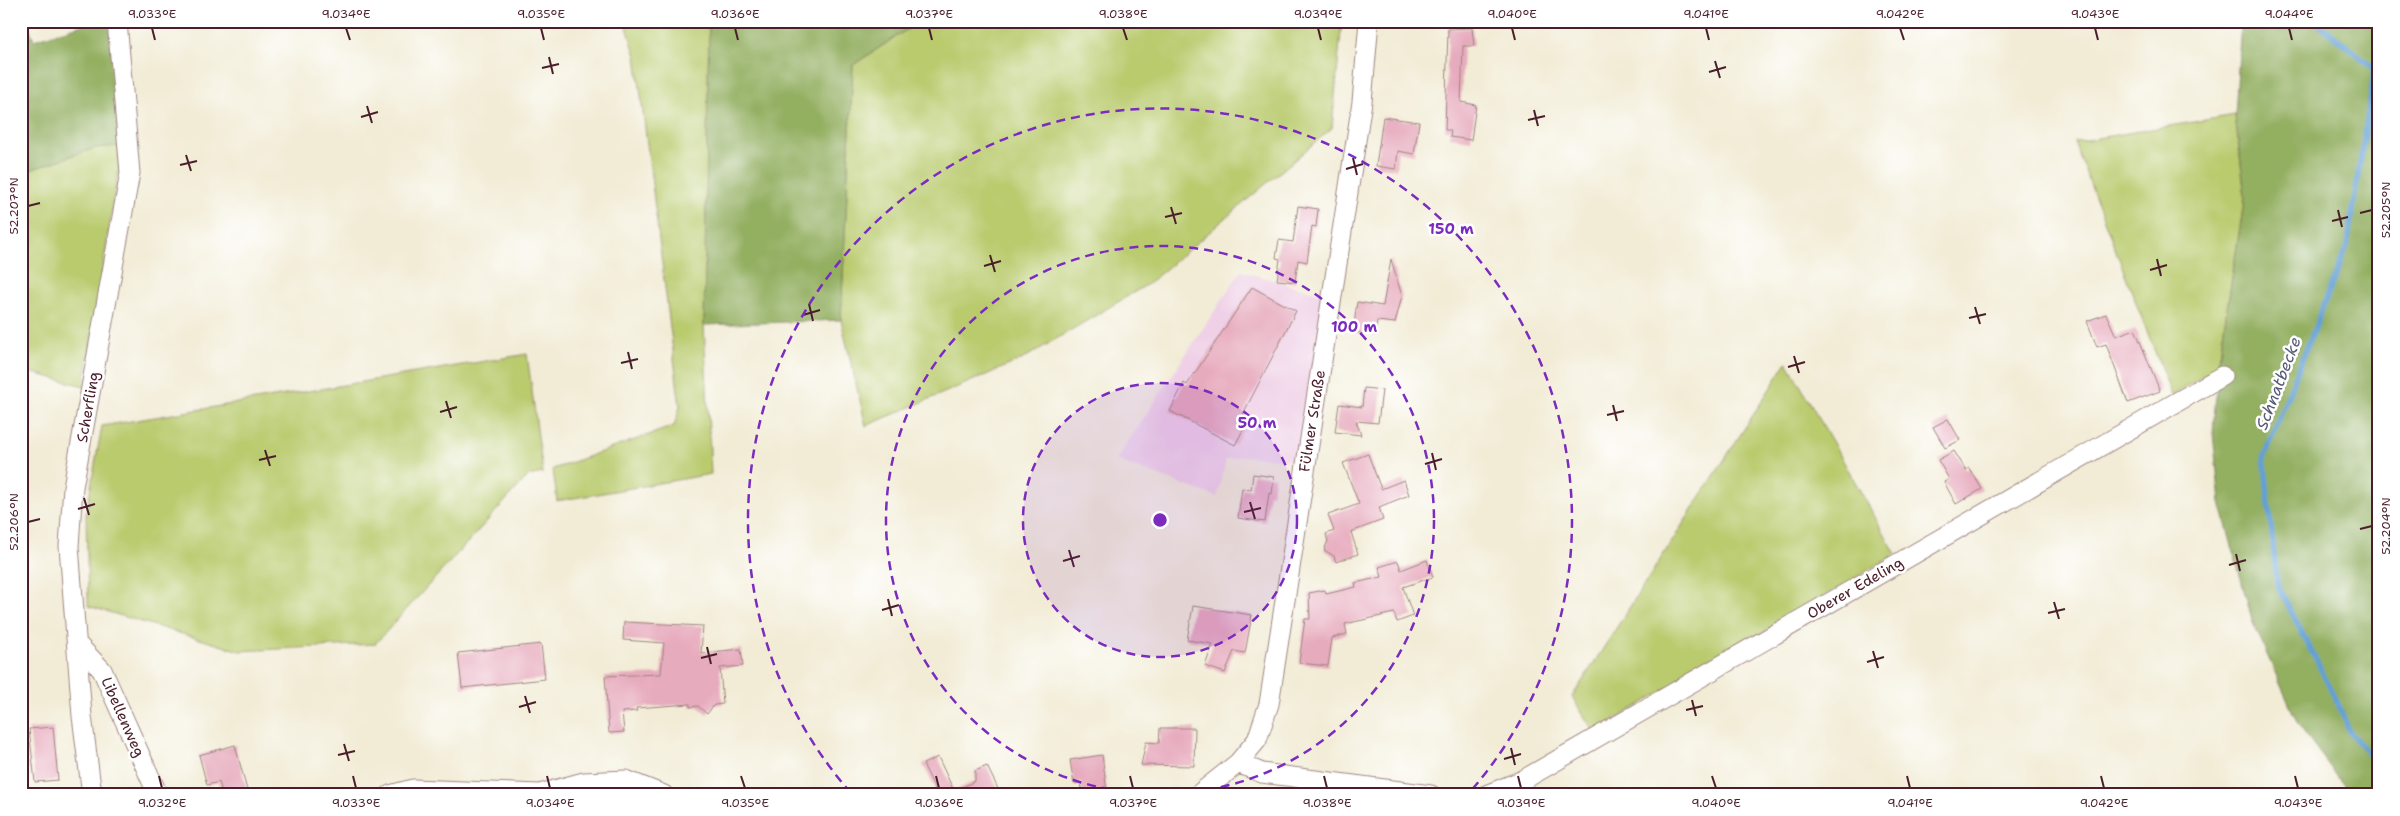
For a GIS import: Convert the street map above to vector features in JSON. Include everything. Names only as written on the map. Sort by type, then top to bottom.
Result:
[{"type":"street","name":"Scherfling","points":[[92,795],[82,716],[69,546],[73,487],[130,173],[117,21]]},
{"type":"street","name":"Fülmer Straße","points":[[1198,795],[1238,763],[1257,740],[1269,704],[1362,102],[1369,21]]},
{"type":"street","name":"Oberer Edeling","points":[[1486,795],[1532,775],[2222,376]]},
{"type":"street","name":"Libellenweg","points":[[78,645],[102,670],[158,795]]},
{"type":"street","points":[[1238,763],[1262,773],[1431,795]]},
{"type":"street","points":[[390,795],[413,790],[540,794],[584,782],[626,780],[664,795]]},
{"type":"shaded area","points":[[1241,271],[1325,295],[1300,461],[1244,456],[1226,459],[1217,497],[1116,460]]},
{"type":"green space","points":[[21,21],[27,21],[34,40],[95,21],[109,21],[119,146],[95,148],[21,173]]},
{"type":"green space","points":[[625,21],[709,21],[704,325],[711,474],[557,501],[553,469],[674,426],[680,407],[636,56]]},
{"type":"green space","points":[[709,21],[920,21],[853,65],[841,320],[704,325]]},
{"type":"green space","points":[[920,21],[1342,21],[1332,128],[1148,284],[1021,360],[866,426],[841,320],[853,65]]},
{"type":"green space","points":[[2241,21],[2379,21],[2379,795],[2351,795],[2298,724],[2253,623],[2220,502],[2213,433],[2218,366],[2245,196],[2235,115]]},
{"type":"green space","points":[[2235,115],[2245,196],[2218,366],[2172,396],[2074,142]]},
{"type":"green space","points":[[119,146],[119,167],[84,386],[21,370],[21,173],[95,148]]},
{"type":"green space","points":[[527,354],[543,473],[528,476],[375,644],[240,651],[88,606],[86,513],[102,426]]},
{"type":"green space","points":[[1787,362],[1896,554],[1594,732],[1572,697]]},
{"type":"building","points":[[1472,28],[1474,46],[1463,46],[1461,102],[1476,105],[1471,140],[1450,137],[1451,130],[1445,130],[1448,29]]},
{"type":"building","points":[[1383,117],[1419,122],[1414,154],[1398,151],[1396,169],[1376,166]]},
{"type":"building","points":[[1298,206],[1318,209],[1316,227],[1312,226],[1307,262],[1298,260],[1295,282],[1277,280],[1280,259],[1276,258],[1279,240],[1293,242]]},
{"type":"building","points":[[1391,259],[1402,296],[1395,323],[1377,321],[1375,335],[1353,332],[1357,302],[1383,306]]},
{"type":"building","points":[[1252,287],[1296,311],[1243,414],[1250,417],[1235,445],[1170,411],[1184,383],[1187,385]]},
{"type":"building","points":[[2106,314],[2116,336],[2135,329],[2160,391],[2128,403],[2106,344],[2097,347],[2087,321]]},
{"type":"building","points":[[1364,388],[1382,390],[1378,423],[1356,421],[1361,435],[1335,432],[1339,404],[1362,407]]},
{"type":"building","points":[[1948,419],[1960,440],[1945,448],[1933,427]]},
{"type":"building","points":[[1954,451],[1966,470],[1969,468],[1982,489],[1956,504],[1944,482],[1949,479],[1938,460]]},
{"type":"building","points":[[1368,454],[1381,489],[1404,480],[1409,495],[1379,507],[1383,520],[1351,532],[1358,554],[1336,562],[1334,556],[1324,550],[1328,541],[1326,534],[1334,531],[1328,515],[1359,504],[1343,463]]},
{"type":"building","points":[[1253,474],[1274,477],[1272,494],[1269,493],[1265,522],[1238,518],[1242,488],[1251,490]]},
{"type":"building","points":[[1427,560],[1433,577],[1403,587],[1413,616],[1397,622],[1394,613],[1345,624],[1347,634],[1332,638],[1328,666],[1299,663],[1305,619],[1310,619],[1309,593],[1325,590],[1326,594],[1356,587],[1355,583],[1382,577],[1379,567],[1398,561],[1401,570]]},
{"type":"building","points":[[1193,606],[1252,615],[1245,653],[1234,651],[1225,673],[1205,666],[1213,644],[1187,640]]},
{"type":"building","points":[[624,622],[703,626],[701,653],[741,649],[743,666],[720,668],[723,704],[714,705],[707,714],[698,706],[690,707],[690,704],[636,708],[637,711],[622,712],[624,732],[609,733],[605,676],[661,674],[664,643],[623,640]]},
{"type":"building","points":[[541,644],[545,679],[462,688],[458,653]]},
{"type":"building","points":[[53,727],[58,780],[35,782],[29,729]]},
{"type":"building","points":[[1160,728],[1195,728],[1194,766],[1141,765],[1146,742],[1159,743]]},
{"type":"building","points":[[235,745],[247,790],[223,795],[219,782],[207,785],[199,755]]},
{"type":"building","points":[[1102,755],[1107,792],[1083,795],[1081,783],[1074,784],[1070,760]]},
{"type":"building","points":[[938,757],[954,791],[975,781],[975,771],[987,766],[1001,795],[938,795],[923,764]]},
{"type":"waterway","name":"Schnatbecke","points":[[2314,21],[2375,68],[2347,246],[2264,456],[2277,584],[2337,701],[2350,733],[2379,765]]}]
